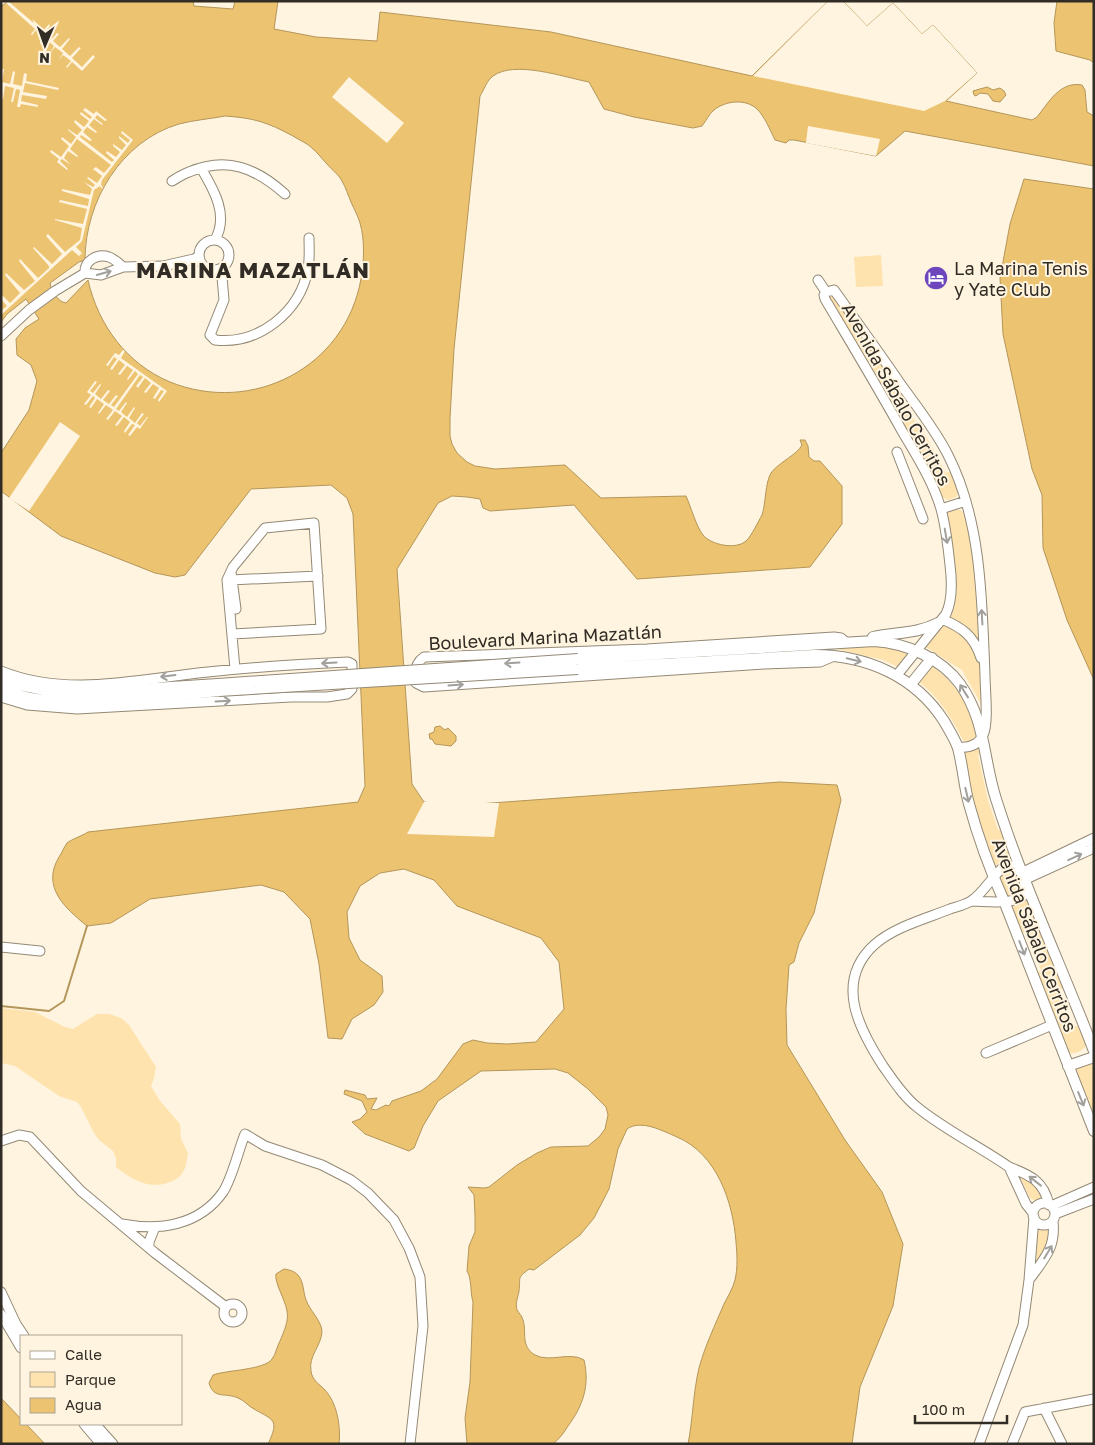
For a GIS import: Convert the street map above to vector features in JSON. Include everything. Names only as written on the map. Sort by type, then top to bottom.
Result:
[{"type":"main road","points":[[860,641],[883,635],[919,630],[940,621]]},
{"type":"main road","name":"Avenida Sábalo Cerritos","points":[[102,696],[578,664],[658,651],[860,641],[882,641],[916,650],[932,658],[949,671],[961,685],[975,710],[983,735],[993,790],[1023,877],[1072,993],[1094,1051]]},
{"type":"main road","name":"Avenida Sábalo Cerritos","points":[[578,664],[661,668],[814,655],[835,656],[872,664],[897,675],[911,684],[932,705],[949,729],[958,747],[969,804],[993,878],[1094,1130]]},
{"type":"main road","points":[[911,684],[932,658]]},
{"type":"main road","points":[[1,679],[19,685],[50,691],[102,696]]},
{"type":"main road","points":[[1,689],[32,698],[53,701],[102,696]]},
{"type":"main road","points":[[1068,1066],[1094,1057]]},
{"type":"street","points":[[172,181],[188,172],[201,168],[219,165],[235,166],[260,174],[286,194]]},
{"type":"street","points":[[1,336],[29,310],[55,291],[85,274],[101,276],[123,267],[162,266],[194,260],[199,256],[205,244],[215,240],[220,232],[220,202],[201,168]]},
{"type":"street","points":[[219,269],[222,277],[224,300],[211,332],[212,338],[220,340],[246,337],[272,325],[295,302],[305,282],[310,258],[309,238]]},
{"type":"street","points":[[199,256],[205,266],[212,270],[219,269],[226,263],[228,252],[225,245],[215,240]]},
{"type":"street","points":[[85,274],[86,264],[99,256],[109,258],[123,267]]},
{"type":"street","name":"Avenida Sábalo Cerritos","points":[[818,280],[826,292],[824,295],[825,299],[925,472],[941,509],[948,550],[951,595],[949,608],[897,675]]},
{"type":"street","name":"Avenida Sábalo Cerritos","points":[[826,292],[834,290],[926,420],[948,454],[966,501],[975,543],[982,615],[985,678],[983,735]]},
{"type":"street","points":[[897,452],[923,519]]},
{"type":"street","points":[[909,480],[925,472]]},
{"type":"street","points":[[941,509],[966,501]]},
{"type":"street","points":[[235,633],[321,629],[314,523],[265,528],[233,567],[230,578],[238,669]]},
{"type":"street","points":[[230,578],[318,576]]},
{"type":"street","points":[[940,621],[962,629],[975,642],[985,678]]},
{"type":"street","name":"Boulevard Marina Mazatlán","points":[[658,651],[424,657],[416,665],[416,680],[424,688],[661,668]]},
{"type":"street","points":[[1,671],[18,678],[72,685],[102,696],[327,697],[347,694],[352,689],[352,664],[348,662],[238,669],[102,696],[76,709],[35,706],[1,697]]},
{"type":"street","points":[[958,747],[970,747],[976,744],[983,735]]},
{"type":"street","points":[[1023,877],[1094,838]]},
{"type":"street","points":[[1023,877],[1094,848]]},
{"type":"street","points":[[971,901],[1001,868],[1008,865],[1015,866],[1023,877],[1026,893],[1018,900],[1004,902],[971,901],[899,930],[876,944],[864,958],[856,974],[854,1008],[856,1017],[870,1044],[904,1094],[928,1116],[1009,1167],[1023,1172],[1040,1183],[1052,1211],[1054,1234],[1050,1250],[1029,1280]]},
{"type":"street","points":[[1,947],[40,951]]},
{"type":"street","points":[[986,1053],[1052,1025]]},
{"type":"street","points":[[122,1224],[155,1228],[181,1224],[201,1213],[222,1193],[245,1134],[265,1146],[322,1165],[351,1180],[368,1193],[394,1220],[409,1248],[420,1277],[423,1326],[410,1444]]},
{"type":"street","points":[[1,1141],[19,1136],[30,1137],[81,1191],[149,1248],[226,1307]]},
{"type":"street","points":[[1009,1167],[1026,1204],[1037,1222],[1044,1225],[1052,1211],[1094,1187]]},
{"type":"street","points":[[979,1444],[1020,1336],[1029,1280],[1034,1215],[1039,1205],[1052,1211],[1094,1199]]},
{"type":"street","points":[[149,1248],[149,1242],[155,1228]]},
{"type":"street","points":[[1,1292],[23,1335]]},
{"type":"street","points":[[1,1314],[20,1346]]},
{"type":"street","points":[[1012,1444],[1025,1412],[1093,1400]]},
{"type":"street","points":[[1044,1408],[1062,1444]]},
{"type":"street","points":[[85,1425],[101,1444]]},
{"type":"street","points":[[96,1425],[113,1444]]},
{"type":"green space","points":[[881,255],[883,286],[856,287],[854,257]]},
{"type":"green space","points":[[832,293],[906,396],[903,405],[926,436],[946,473],[952,471],[959,492],[956,497],[948,500],[940,496],[836,313],[829,295]]},
{"type":"green space","points":[[954,509],[964,513],[968,522],[974,557],[981,651],[947,619],[954,610],[953,583],[944,520],[947,512]]},
{"type":"green space","points":[[942,623],[969,639],[977,651],[981,673],[983,703],[981,704],[962,670],[924,646]]},
{"type":"green space","points":[[878,643],[911,652],[900,668],[883,660],[833,648]]},
{"type":"green space","points":[[931,665],[948,680],[966,703],[980,732],[974,742],[968,743],[963,740],[944,708],[918,681]]},
{"type":"green space","points":[[982,743],[982,753],[978,755],[988,800],[998,830],[1004,829],[1015,859],[1004,859],[995,866],[969,792],[963,749],[974,750]]},
{"type":"green space","points":[[1001,870],[1016,870],[1023,889],[1014,899],[1007,896],[999,878]]},
{"type":"green space","points":[[1028,897],[1064,986],[1059,991],[1072,1026],[1079,1026],[1086,1046],[1076,1053],[1068,1053],[1036,974],[1041,970],[1027,933],[1020,932],[1010,906],[1022,902]]},
{"type":"green space","points":[[1,1008],[35,1012],[73,1029],[97,1014],[109,1014],[121,1018],[129,1025],[156,1067],[151,1086],[160,1101],[180,1124],[181,1139],[188,1153],[185,1168],[181,1175],[172,1181],[155,1185],[135,1180],[128,1176],[116,1167],[116,1158],[113,1151],[99,1140],[77,1102],[59,1096],[15,1066],[1,1063]]},
{"type":"green space","points":[[1091,1063],[1094,1065],[1094,1123],[1074,1071],[1078,1064]]},
{"type":"green space","points":[[1018,1173],[1030,1180],[1043,1195],[1040,1199],[1036,1201],[1030,1198]]},
{"type":"green space","points":[[1039,1230],[1050,1231],[1052,1238],[1036,1268],[1037,1234]]},
{"type":"water","points":[[8,1],[193,1],[194,6],[233,9],[235,1],[278,1],[274,29],[316,37],[377,41],[380,12],[551,32],[752,76],[828,1],[843,1],[867,26],[893,3],[922,34],[933,25],[977,73],[946,101],[1032,120],[1037,117],[1061,89],[1067,86],[1082,85],[1085,90],[1087,112],[1094,116],[1094,166],[905,131],[876,156],[794,140],[789,140],[786,143],[775,140],[760,112],[747,103],[735,102],[724,104],[712,112],[702,126],[693,128],[634,117],[604,109],[589,82],[540,71],[514,69],[502,71],[493,76],[480,96],[454,349],[450,436],[457,453],[475,466],[495,469],[565,465],[601,498],[686,496],[703,535],[717,544],[730,546],[742,544],[750,536],[762,515],[771,473],[800,448],[802,445],[800,440],[805,440],[808,446],[809,457],[814,461],[820,461],[842,486],[842,524],[810,567],[637,579],[574,505],[490,511],[483,508],[480,499],[452,496],[438,503],[397,569],[412,784],[424,802],[443,805],[478,804],[780,782],[837,785],[841,800],[814,913],[799,943],[794,962],[789,965],[786,1009],[787,1045],[845,1140],[882,1192],[903,1244],[893,1306],[860,1387],[852,1444],[688,1444],[699,1368],[710,1336],[735,1280],[737,1261],[734,1227],[727,1196],[712,1167],[703,1155],[677,1137],[659,1129],[639,1125],[627,1129],[618,1149],[609,1189],[594,1218],[580,1235],[534,1270],[529,1269],[520,1278],[516,1307],[523,1320],[525,1339],[530,1351],[535,1355],[547,1358],[573,1357],[584,1360],[586,1387],[578,1411],[553,1444],[467,1444],[465,1418],[470,1382],[473,1302],[470,1278],[467,1271],[469,1246],[475,1232],[474,1195],[468,1187],[489,1187],[517,1165],[551,1147],[588,1146],[605,1129],[608,1115],[606,1107],[568,1073],[555,1069],[481,1071],[438,1101],[423,1126],[414,1148],[409,1151],[365,1134],[352,1122],[360,1119],[367,1112],[362,1101],[344,1094],[345,1090],[365,1095],[367,1099],[377,1098],[371,1109],[376,1110],[386,1105],[389,1106],[392,1101],[421,1091],[437,1079],[463,1044],[473,1040],[507,1044],[536,1042],[564,1009],[559,962],[541,938],[457,906],[434,880],[404,869],[380,873],[360,886],[347,912],[349,938],[360,960],[382,976],[383,992],[374,1005],[352,1019],[342,1039],[328,1038],[319,964],[310,919],[284,892],[261,885],[150,899],[111,923],[87,926],[71,912],[58,896],[53,878],[54,868],[59,857],[67,843],[88,832],[358,802],[365,786],[353,514],[347,498],[331,485],[251,489],[185,575],[175,577],[155,573],[61,536],[1,491],[1,453],[29,410],[37,381],[31,365],[17,355],[16,339],[25,328],[39,319],[26,299],[7,314],[1,322],[1,7]],"holes":[[[225,116],[268,124],[305,143],[339,177],[345,186],[362,230],[364,251],[362,272],[352,310],[336,337],[315,359],[290,376],[262,387],[232,392],[201,391],[170,382],[140,365],[128,354],[107,327],[99,312],[88,280],[66,303],[60,301],[55,296],[50,283],[79,262],[85,260],[87,238],[99,196],[110,177],[124,159],[140,144],[158,132],[179,124]]]},
{"type":"water","points":[[1057,1],[1094,1],[1094,63],[1090,60],[1056,51],[1054,23]]},
{"type":"water","points":[[987,87],[993,90],[1000,88],[1006,95],[1000,102],[993,101],[988,94],[980,93],[976,96],[974,95],[973,91]]},
{"type":"water","points":[[1024,179],[1094,189],[1094,680],[1067,620],[1043,548],[1042,495],[1032,469],[1003,334],[1000,278],[1010,224]]},
{"type":"water","points":[[440,726],[445,730],[448,728],[456,736],[456,741],[451,746],[435,744],[430,739],[429,734],[434,732],[435,727]]},
{"type":"water","points":[[284,1269],[293,1272],[300,1278],[306,1300],[321,1327],[320,1341],[311,1360],[311,1371],[314,1379],[328,1394],[335,1407],[339,1422],[339,1444],[268,1444],[274,1430],[273,1421],[240,1399],[217,1394],[209,1383],[213,1375],[254,1368],[268,1363],[272,1359],[287,1318],[286,1306],[276,1277],[276,1274]]},
{"type":"water","points":[[1,1398],[20,1418],[20,1425],[27,1425],[45,1444],[1,1444]]},
{"type":"pier","points":[[8,1],[43,31],[49,24],[50,26],[44,33],[52,39],[57,33],[59,34],[53,41],[60,47],[69,38],[62,49],[70,56],[79,47],[81,48],[72,58],[82,67],[93,55],[95,57],[82,71],[72,62],[67,68],[71,61],[63,55],[59,60],[63,53],[55,47],[50,53],[54,46],[46,39],[41,44],[45,37],[36,30],[32,35],[35,29],[6,3]]},
{"type":"pier","points":[[828,1],[843,1],[867,26],[893,3],[922,34],[933,25],[977,73],[945,101],[924,111],[753,76]]},
{"type":"pier","points":[[2,69],[4,69],[2,82],[10,84],[13,71],[15,72],[13,84],[22,86],[24,73],[27,74],[26,81],[59,88],[58,90],[25,83],[23,92],[47,96],[46,99],[22,95],[21,101],[38,105],[38,107],[21,104],[20,107],[17,107],[20,90],[16,89],[13,102],[11,102],[14,88],[5,86],[3,99],[1,99]]},
{"type":"pier","points":[[349,77],[404,123],[387,143],[332,97]]},
{"type":"pier","points":[[85,108],[94,114],[96,111],[107,120],[105,121],[97,115],[95,118],[103,124],[94,119],[89,125],[97,132],[87,127],[83,132],[92,140],[90,141],[81,135],[80,137],[112,162],[114,160],[106,153],[107,151],[116,157],[120,152],[113,144],[122,150],[126,145],[119,136],[128,143],[130,140],[121,133],[122,131],[133,140],[102,180],[102,189],[100,186],[94,190],[82,241],[76,247],[82,253],[79,256],[72,250],[1,315],[1,311],[7,306],[1,299],[1,294],[10,303],[20,293],[5,275],[6,273],[24,290],[35,281],[19,261],[20,259],[38,278],[49,266],[34,247],[52,264],[62,254],[46,236],[48,234],[65,252],[80,240],[82,228],[55,219],[83,224],[87,209],[59,202],[60,200],[88,206],[89,199],[62,191],[62,189],[90,195],[92,189],[84,182],[93,187],[95,185],[87,178],[97,183],[102,176],[93,169],[96,167],[104,173],[111,165],[77,139],[70,149],[78,156],[68,151],[64,158],[71,165],[62,159],[60,161],[67,170],[57,162],[59,159],[50,152],[51,150],[61,157],[69,146],[61,139],[62,137],[71,144],[76,137],[68,129],[77,135],[82,130],[74,122],[75,120],[84,127],[89,121],[80,114],[81,112],[90,119],[92,117],[83,110]]},
{"type":"pier","points":[[808,126],[880,139],[876,156],[806,143]]},
{"type":"pier","points":[[123,350],[125,351],[121,358],[167,391],[159,402],[158,400],[164,391],[161,390],[155,399],[153,398],[159,388],[153,384],[146,393],[144,392],[151,383],[145,378],[138,388],[136,386],[143,377],[140,375],[116,409],[119,411],[126,402],[121,412],[127,417],[134,407],[129,418],[135,423],[142,413],[144,414],[137,423],[140,426],[148,417],[140,429],[137,427],[130,436],[128,435],[135,425],[132,424],[125,433],[124,431],[130,422],[124,417],[117,426],[115,425],[122,416],[115,411],[108,420],[106,419],[113,410],[106,405],[99,414],[104,404],[97,399],[91,408],[89,407],[95,398],[93,396],[86,405],[84,404],[91,395],[87,392],[95,381],[97,382],[90,391],[93,393],[100,384],[95,394],[101,399],[108,390],[110,391],[103,400],[109,404],[116,395],[118,396],[111,405],[114,407],[138,374],[135,371],[128,380],[133,370],[127,366],[120,375],[118,374],[125,365],[119,360],[112,370],[110,369],[117,359],[114,357],[108,366],[106,365],[115,353],[119,355]]},
{"type":"pier","points":[[60,422],[80,436],[29,511],[9,498]]},
{"type":"pier","points":[[431,800],[443,803],[499,803],[494,837],[407,834],[424,802],[431,802]]},
{"type":"waterway","points":[[1,1006],[49,1011],[64,1001],[87,926]]},
{"type":"place","name":"La Marina Tenis y Yate Club","points":[[936,278]]},
{"type":"district","name":"MARINA MAZATLÁN","points":[[253,269]]}]
